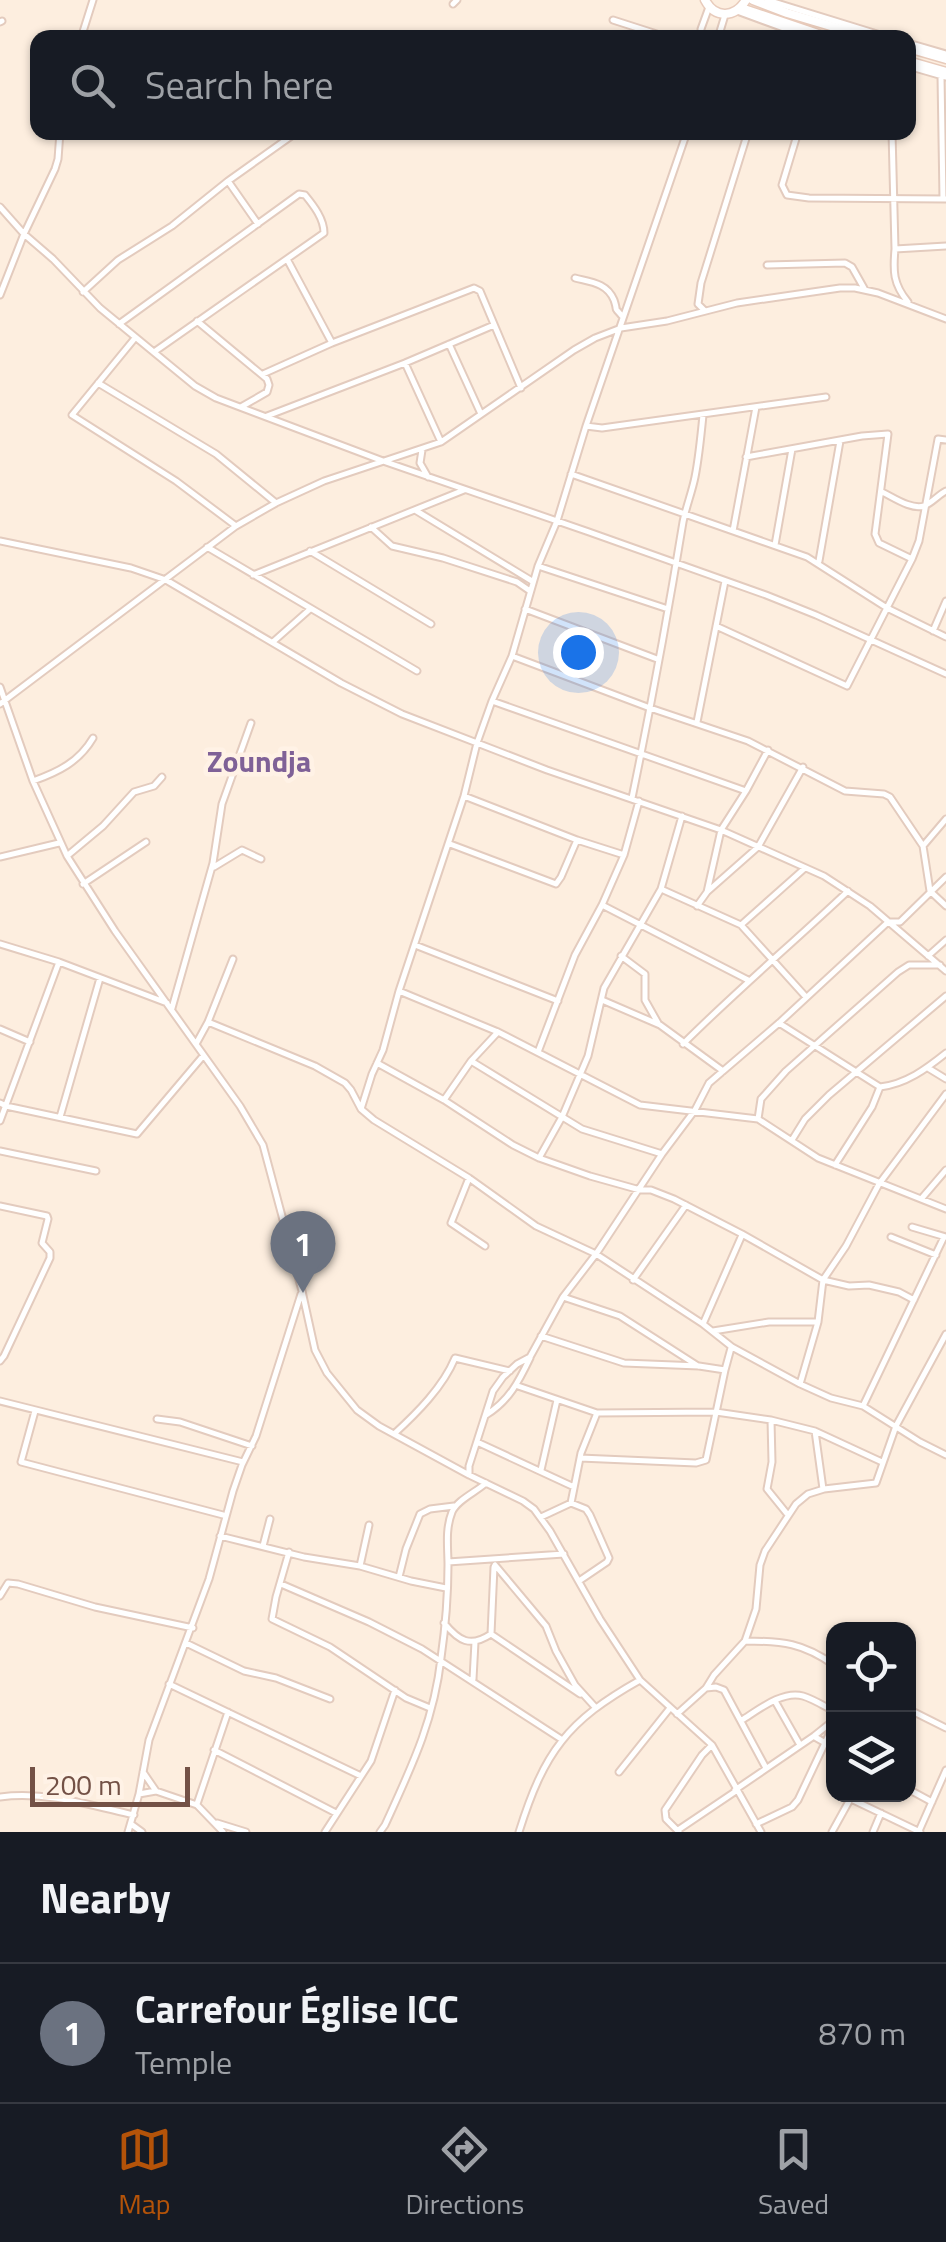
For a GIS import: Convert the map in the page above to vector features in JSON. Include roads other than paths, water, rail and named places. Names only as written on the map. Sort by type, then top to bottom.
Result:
[{"type":"main road","points":[[707,3],[714,12],[725,14],[744,5],[844,30]]},
{"type":"main road","points":[[744,5],[809,30]]},
{"type":"main road","points":[[916,48],[946,57]]},
{"type":"main road","points":[[916,66],[944,75]]},
{"type":"street","points":[[83,30],[94,0]]},
{"type":"street","points":[[767,0],[864,30]]},
{"type":"street","points":[[701,30],[707,3]]},
{"type":"street","points":[[744,5],[788,30]]},
{"type":"street","points":[[720,30],[725,14]]},
{"type":"street","points":[[612,20],[644,30]]},
{"type":"street","points":[[796,140],[782,186],[787,195],[944,199],[944,75]]},
{"type":"street","points":[[0,295],[58,159],[59,140]]},
{"type":"street","points":[[83,292],[118,260],[172,226],[286,140]]},
{"type":"street","points":[[361,1110],[492,701],[512,656],[538,566],[557,521],[685,140]]},
{"type":"street","points":[[705,312],[698,304],[700,283],[745,140]]},
{"type":"street","points":[[892,140],[893,268],[895,284],[910,304]]},
{"type":"street","points":[[228,181],[258,224]]},
{"type":"street","points":[[119,324],[299,194],[305,195],[324,231],[154,352]]},
{"type":"street","points":[[0,207],[83,292],[206,394],[382,461],[816,615],[946,674]]},
{"type":"street","points":[[17,251],[34,244]]},
{"type":"street","points":[[895,248],[946,246]]},
{"type":"street","points":[[288,259],[332,343]]},
{"type":"street","points":[[767,265],[850,264],[865,290]]},
{"type":"street","points":[[575,278],[605,287],[612,295],[616,311],[624,318]]},
{"type":"street","points":[[263,374],[470,288],[480,291],[521,388]]},
{"type":"street","points":[[2,703],[236,526],[324,481],[441,442],[590,340],[620,328],[826,288],[865,290],[946,319]]},
{"type":"street","points":[[198,321],[263,374],[269,385],[267,392],[240,407]]},
{"type":"street","points":[[265,417],[495,324]]},
{"type":"street","points":[[135,338],[72,415],[176,481],[236,526]]},
{"type":"street","points":[[449,344],[481,414]]},
{"type":"street","points":[[405,363],[441,442]]},
{"type":"street","points":[[98,383],[195,440],[276,503]]},
{"type":"street","points":[[586,426],[602,428],[826,397]]},
{"type":"street","points":[[733,531],[756,406]]},
{"type":"street","points":[[538,1052],[575,954],[624,855],[696,472],[703,415]]},
{"type":"street","points":[[746,457],[888,434],[876,534],[879,543],[912,559]]},
{"type":"street","points":[[716,626],[847,686],[920,541],[938,439],[946,440]]},
{"type":"street","points":[[818,562],[840,441]]},
{"type":"street","points":[[423,447],[420,463],[428,477]]},
{"type":"street","points":[[775,546],[792,449]]},
{"type":"street","points":[[571,474],[818,562],[887,608],[946,637]]},
{"type":"street","points":[[438,480],[441,498]]},
{"type":"street","points":[[253,575],[465,490]]},
{"type":"street","points":[[881,492],[913,506],[927,505],[946,491]]},
{"type":"street","points":[[415,510],[533,582]]},
{"type":"street","points":[[370,527],[392,546],[443,558],[516,582],[530,591]]},
{"type":"street","points":[[0,542],[131,568],[166,580],[341,683],[402,714],[720,830],[805,868],[848,890],[946,971]]},
{"type":"street","points":[[207,547],[417,671]]},
{"type":"street","points":[[310,551],[431,624]]},
{"type":"street","points":[[538,566],[670,610]]},
{"type":"street","points":[[697,722],[726,581]]},
{"type":"street","points":[[933,630],[946,601]]},
{"type":"street","points":[[525,609],[658,659]]},
{"type":"street","points":[[273,642],[309,610]]},
{"type":"street","points":[[512,656],[768,750],[846,791],[890,797],[924,846],[930,892],[946,906]]},
{"type":"street","points":[[0,687],[2,703],[33,781],[83,884],[240,1106],[262,1145],[315,1350],[327,1373],[365,1418],[528,1504],[541,1517],[640,1680],[712,1745],[760,1832]]},
{"type":"street","points":[[492,701],[746,792]]},
{"type":"street","points":[[170,1006],[211,869],[222,804],[251,723]]},
{"type":"street","points":[[33,781],[74,762],[92,738]]},
{"type":"street","points":[[707,892],[720,830],[768,750]]},
{"type":"street","points":[[697,906],[707,892],[758,847],[803,768]]},
{"type":"street","points":[[67,856],[103,826],[134,792],[154,786],[162,777]]},
{"type":"street","points":[[464,796],[624,855]]},
{"type":"street","points":[[539,1158],[588,1056],[604,988],[661,889],[682,816]]},
{"type":"street","points":[[924,846],[946,819]]},
{"type":"street","points":[[449,843],[556,884],[578,840]]},
{"type":"street","points":[[83,884],[146,842]]},
{"type":"street","points":[[0,857],[60,843]]},
{"type":"street","points":[[211,869],[242,850],[261,859]]},
{"type":"street","points":[[741,925],[805,868]]},
{"type":"street","points":[[484,1417],[518,1386],[564,1297],[695,1110],[709,1083],[888,922],[900,922],[946,877]]},
{"type":"street","points":[[661,889],[741,925],[806,997]]},
{"type":"street","points":[[683,1044],[848,890]]},
{"type":"street","points":[[602,905],[748,980]]},
{"type":"street","points":[[928,956],[946,940]]},
{"type":"street","points":[[0,944],[59,962],[170,1006]]},
{"type":"street","points":[[415,944],[558,1001]]},
{"type":"street","points":[[620,956],[645,974],[645,1000],[660,1025]]},
{"type":"street","points":[[196,1044],[233,960]]},
{"type":"street","points":[[0,1121],[3,1104],[59,962]]},
{"type":"street","points":[[758,1119],[761,1099],[786,1071],[898,972],[909,965],[940,965]]},
{"type":"street","points":[[60,1117],[100,978]]},
{"type":"street","points":[[399,991],[498,1032],[640,1105],[758,1119],[818,1158],[946,1210]]},
{"type":"street","points":[[792,1140],[805,1119],[946,996]]},
{"type":"street","points":[[602,1000],[660,1025],[723,1071]]},
{"type":"street","points":[[208,1022],[330,1074],[345,1083],[361,1110],[374,1120],[469,1178],[536,1226],[596,1254],[732,1346],[800,1384],[863,1406],[946,1455]]},
{"type":"street","points":[[779,1023],[880,1087],[894,1085],[946,1054]]},
{"type":"street","points":[[0,1029],[30,1042]]},
{"type":"street","points":[[444,1100],[471,1061],[498,1032]]},
{"type":"street","points":[[3,1104],[137,1134],[204,1056]]},
{"type":"street","points":[[471,1061],[582,1128],[662,1154]]},
{"type":"street","points":[[377,1063],[539,1158],[686,1204],[823,1280],[849,1286],[869,1285],[914,1300]]},
{"type":"street","points":[[928,1068],[946,1079]]},
{"type":"street","points":[[834,1165],[872,1107],[880,1087]]},
{"type":"street","points":[[800,1384],[818,1322],[823,1280],[880,1184],[946,1094]]},
{"type":"street","points":[[0,1150],[96,1171]]},
{"type":"street","points":[[922,1199],[946,1170]]},
{"type":"street","points":[[469,1178],[451,1223],[485,1246]]},
{"type":"street","points":[[633,1280],[686,1204]]},
{"type":"street","points":[[0,1206],[47,1216],[42,1243],[50,1254],[0,1361]]},
{"type":"street","points":[[863,1406],[945,1237],[912,1227]]},
{"type":"street","points":[[703,1324],[742,1234]]},
{"type":"street","points":[[891,1237],[936,1255]]},
{"type":"street","points":[[142,1832],[129,1828],[149,1740],[209,1579],[243,1462],[252,1446],[302,1290]]},
{"type":"street","points":[[564,1297],[620,1316],[698,1366]]},
{"type":"street","points":[[713,1331],[769,1322],[818,1322]]},
{"type":"street","points":[[677,1714],[706,1688],[746,1641],[756,1609],[760,1565],[788,1514],[808,1494],[876,1484],[896,1426],[946,1334]]},
{"type":"street","points":[[541,1336],[624,1363],[725,1370]]},
{"type":"street","points":[[580,1458],[696,1463],[706,1460],[732,1346]]},
{"type":"street","points":[[469,1474],[493,1391],[510,1370],[530,1357]]},
{"type":"street","points":[[394,1434],[433,1392],[455,1358],[510,1370]]},
{"type":"street","points":[[518,1386],[597,1413],[716,1412],[771,1420],[816,1431],[882,1462]]},
{"type":"street","points":[[0,1400],[243,1462]]},
{"type":"street","points":[[542,1470],[558,1400]]},
{"type":"street","points":[[35,1411],[21,1462],[223,1514]]},
{"type":"street","points":[[571,1503],[580,1458],[597,1413]]},
{"type":"street","points":[[157,1419],[180,1422],[252,1446]]},
{"type":"street","points":[[771,1420],[772,1462],[767,1488],[788,1514]]},
{"type":"street","points":[[816,1431],[823,1490]]},
{"type":"street","points":[[476,1442],[574,1487]]},
{"type":"street","points":[[399,1578],[420,1514],[454,1506],[486,1483]]},
{"type":"street","points":[[541,1517],[571,1503],[586,1509],[609,1558],[580,1581]]},
{"type":"street","points":[[380,1832],[410,1772],[431,1708],[441,1660],[447,1530],[454,1506]]},
{"type":"street","points":[[263,1546],[270,1520]]},
{"type":"street","points":[[360,1566],[369,1525]]},
{"type":"street","points":[[220,1536],[447,1588]]},
{"type":"street","points":[[289,1552],[272,1619],[330,1646],[406,1698],[431,1708]]},
{"type":"street","points":[[448,1562],[494,1562],[564,1554]]},
{"type":"street","points":[[492,1634],[494,1562]]},
{"type":"street","points":[[494,1562],[546,1626],[575,1685],[595,1707]]},
{"type":"street","points":[[0,1596],[8,1583],[18,1584],[94,1607],[192,1628]]},
{"type":"street","points":[[280,1584],[384,1629],[441,1660],[560,1740]]},
{"type":"street","points":[[443,1622],[455,1636],[475,1642],[492,1634]]},
{"type":"street","points":[[492,1634],[584,1696]]},
{"type":"street","points":[[746,1641],[780,1641],[826,1660]]},
{"type":"street","points":[[186,1642],[244,1671],[330,1698]]},
{"type":"street","points":[[472,1680],[475,1642]]},
{"type":"street","points":[[519,1832],[534,1785],[560,1740],[595,1707],[640,1680]]},
{"type":"street","points":[[169,1684],[361,1776]]},
{"type":"street","points":[[706,1688],[724,1690],[766,1768]]},
{"type":"street","points":[[325,1832],[378,1744],[395,1690]]},
{"type":"street","points":[[741,1721],[792,1694],[826,1706]]},
{"type":"street","points":[[775,1701],[800,1745]]},
{"type":"street","points":[[620,1772],[670,1708]]},
{"type":"street","points":[[197,1805],[228,1712]]},
{"type":"street","points":[[914,1712],[946,1728]]},
{"type":"street","points":[[712,1745],[665,1810],[666,1820],[679,1831],[826,1728]]},
{"type":"street","points":[[756,1824],[792,1808],[798,1800],[826,1744],[814,1736]]},
{"type":"street","points":[[214,1750],[337,1813]]},
{"type":"street","points":[[861,1802],[919,1832],[946,1770]]},
{"type":"street","points":[[142,1772],[156,1791]]},
{"type":"street","points":[[139,1794],[156,1791],[197,1805],[224,1832]]},
{"type":"street","points":[[916,1793],[932,1802]]},
{"type":"street","points":[[0,1797],[53,1797],[134,1816]]},
{"type":"street","points":[[832,1832],[849,1802]]},
{"type":"street","points":[[873,1832],[880,1813]]},
{"type":"street","points":[[214,1822],[246,1832]]},
{"type":"place","name":"Carrefour Église ICC","points":[[303,1293]]},
{"type":"district","name":"Zoundja","points":[[259,762]]}]
